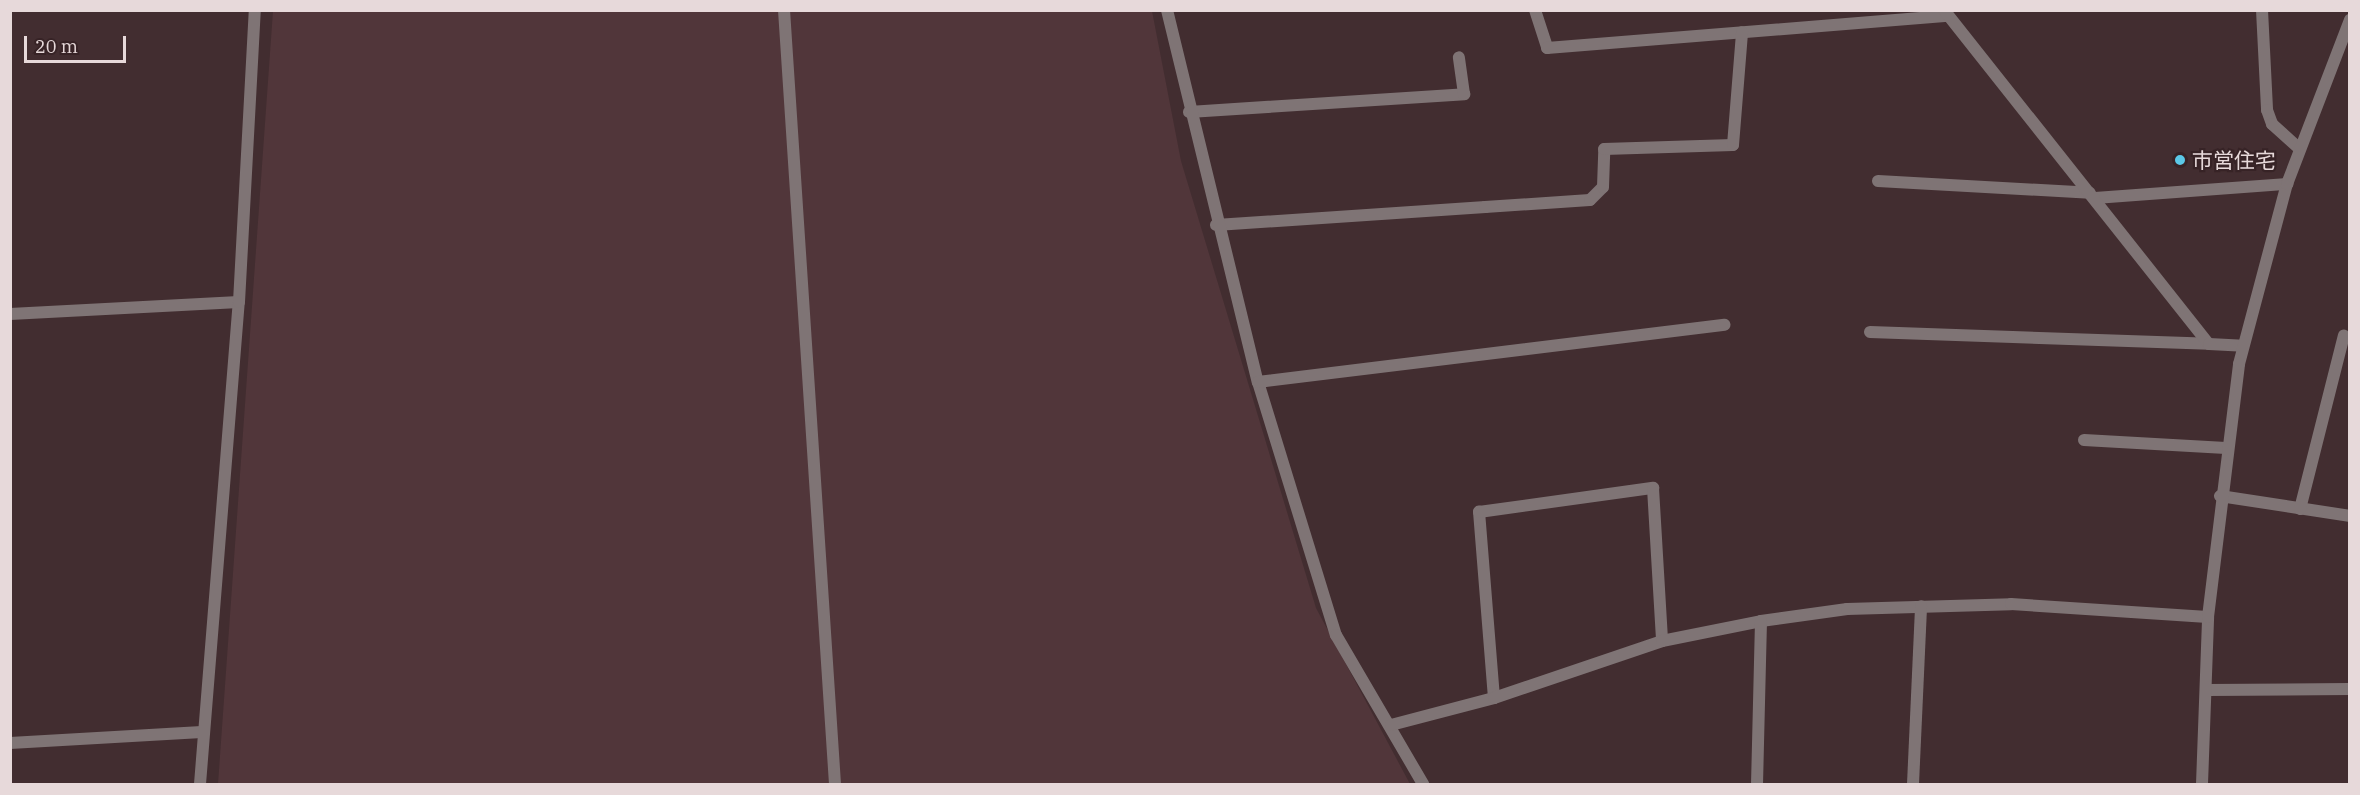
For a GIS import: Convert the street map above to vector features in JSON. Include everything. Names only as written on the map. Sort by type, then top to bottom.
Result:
[{"type":"street","points":[[200,784],[202,732],[239,302],[255,10]]},
{"type":"street","points":[[784,10],[835,784]]},
{"type":"street","points":[[1167,10],[1216,225],[1258,382],[1336,635],[1423,784]]},
{"type":"street","points":[[1535,10],[1547,48],[1946,13],[2209,344]]},
{"type":"street","points":[[2262,10],[2267,110],[2272,124],[2299,148]]},
{"type":"street","points":[[2202,784],[2208,617],[2226,448],[2243,346],[2287,184],[2349,20]]},
{"type":"street","points":[[1216,225],[1590,200],[1603,187],[1604,149],[1733,145],[1743,32]]},
{"type":"street","points":[[1189,112],[1464,94],[1459,57]]},
{"type":"street","points":[[1878,181],[2092,196],[2287,184]]},
{"type":"street","points":[[10,314],[239,302]]},
{"type":"street","points":[[1258,382],[1725,325]]},
{"type":"street","points":[[1870,332],[2243,346]]},
{"type":"street","points":[[2300,509],[2344,335]]},
{"type":"street","points":[[2084,440],[2226,448]]},
{"type":"street","points":[[1494,698],[1479,512],[1653,488],[1662,641]]},
{"type":"street","points":[[2220,496],[2349,516]]},
{"type":"street","points":[[1390,725],[1494,698],[1662,641],[1761,621],[1921,606],[2011,604],[2208,617]]},
{"type":"street","points":[[1913,784],[1921,606]]},
{"type":"street","points":[[1757,784],[1761,621]]},
{"type":"street","points":[[2207,690],[2349,689]]},
{"type":"street","points":[[10,743],[202,732]]},
{"type":"shaded area","points":[[273,11],[1152,11],[1181,161],[1316,608],[1410,784],[218,784]]},
{"type":"place","name":"市営住宅","points":[[2180,160]]}]
